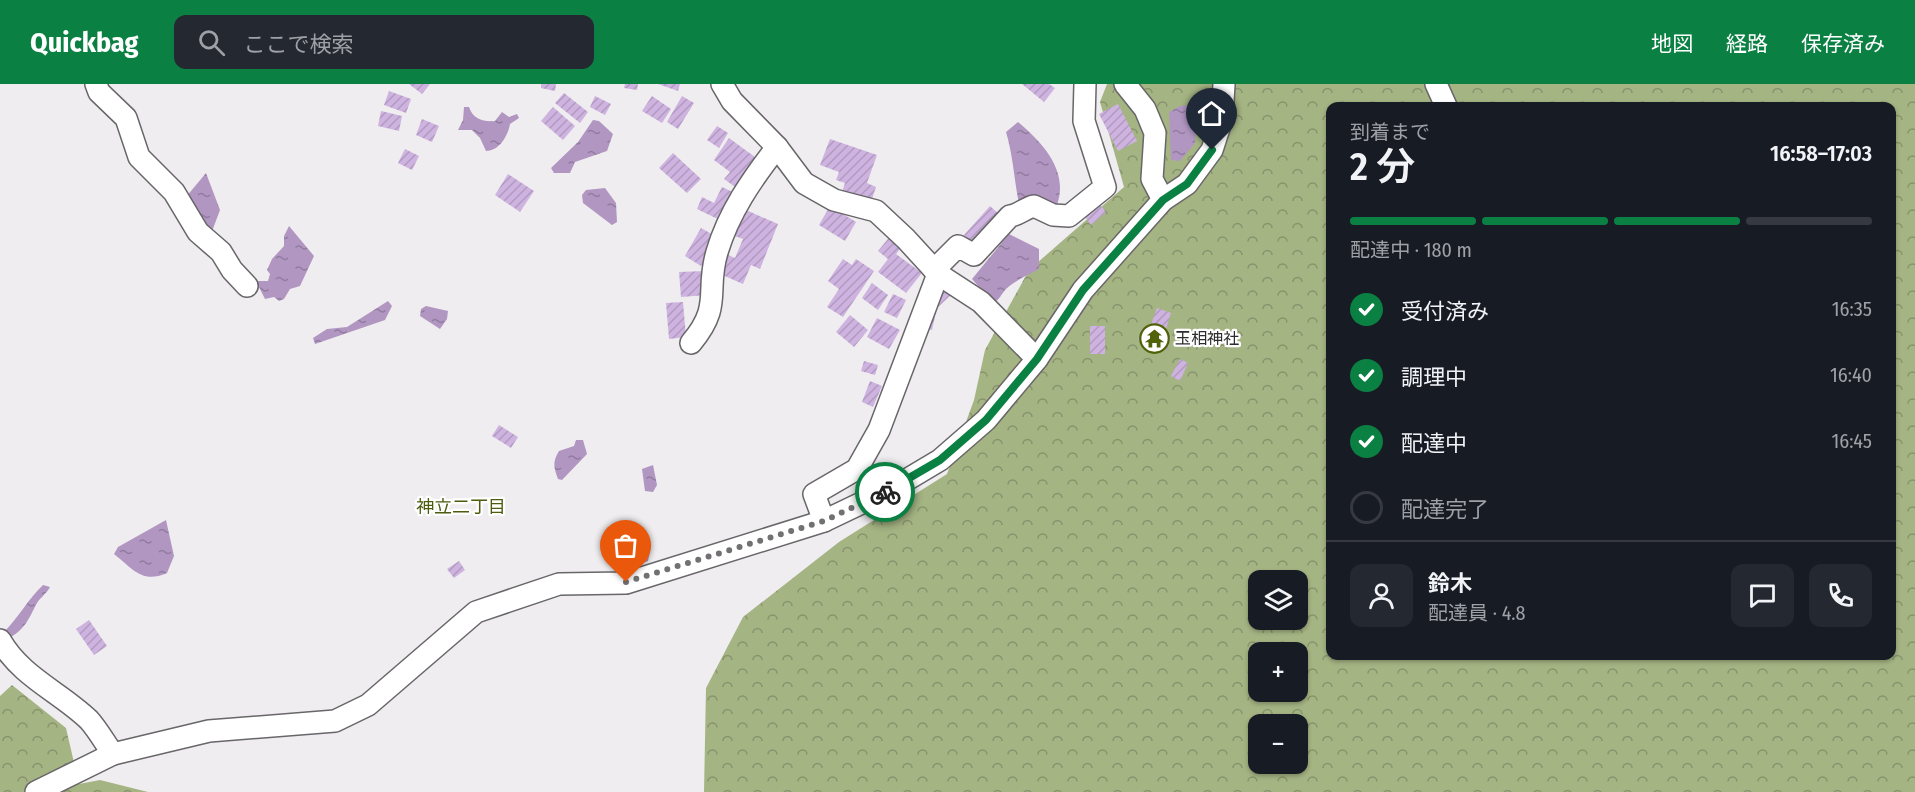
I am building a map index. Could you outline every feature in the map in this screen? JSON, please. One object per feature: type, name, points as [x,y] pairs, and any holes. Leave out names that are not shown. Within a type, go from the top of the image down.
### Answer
[{"type":"street","points":[[96,84],[104,98],[126,118],[139,158],[174,192],[198,232],[221,252],[232,270],[247,286]]},
{"type":"street","points":[[722,84],[753,125],[777,147],[804,183],[834,200],[876,210],[906,238],[936,272],[981,302],[1037,359]]},
{"type":"street","points":[[824,521],[814,494],[857,469],[879,430],[936,272],[958,246],[974,255],[1010,216],[1016,216],[1023,208],[1034,206],[1053,215],[1070,216],[1105,187],[1084,121],[1085,84]]},
{"type":"street","points":[[1125,84],[1145,109],[1155,133],[1152,179],[1163,200]]},
{"type":"street","points":[[36,792],[113,754],[209,731],[335,721],[368,705],[476,612],[560,584],[626,582],[824,521],[893,488],[940,460],[986,420],[1037,359],[1083,290],[1163,200],[1187,184],[1212,150],[1222,119],[1224,84]]},
{"type":"street","points":[[1436,84],[1444,102]]},
{"type":"street","points":[[691,343],[711,314],[713,269],[728,225],[743,191],[777,147]]},
{"type":"street","points":[[0,640],[8,654],[29,674],[89,721],[113,754]]},
{"type":"green space","points":[[1107,84],[1915,84],[1915,792],[704,792],[706,688],[743,617],[839,542],[947,474],[974,400],[985,350],[1029,270],[1124,187],[1100,102]]},
{"type":"green space","points":[[12,685],[66,728],[79,784],[100,780],[148,792],[0,792],[0,696]]},
{"type":"water","points":[[1198,104],[1195,143],[1180,161],[1171,160],[1169,112],[1180,106]]},
{"type":"water","points":[[464,107],[469,107],[476,117],[486,121],[495,121],[502,112],[509,117],[517,114],[519,118],[510,124],[499,146],[486,151],[480,138],[472,130],[458,130],[463,120]]},
{"type":"water","points":[[593,120],[599,121],[613,134],[607,151],[575,162],[570,173],[554,173],[551,168],[578,142]]},
{"type":"water","points":[[1018,122],[1036,139],[1057,169],[1060,193],[1057,205],[1050,209],[1019,204],[1006,132]]},
{"type":"water","points":[[206,173],[220,210],[211,234],[186,197]]},
{"type":"water","points":[[605,188],[616,203],[617,222],[612,225],[583,203],[582,195],[586,190]]},
{"type":"water","points":[[289,226],[314,256],[300,286],[290,289],[284,299],[279,301],[274,297],[265,299],[256,281],[268,281],[270,274],[267,270],[272,259],[284,246],[284,236]]},
{"type":"water","points":[[1009,234],[1039,249],[1039,269],[1010,286],[993,303],[972,279]]},
{"type":"water","points":[[388,301],[392,306],[385,320],[315,344],[313,338],[327,329],[347,327]]},
{"type":"water","points":[[426,306],[448,311],[447,319],[440,329],[420,316],[421,309]]},
{"type":"water","points":[[576,440],[583,440],[587,454],[562,480],[558,479],[554,465],[555,458],[559,451],[574,446]]},
{"type":"water","points":[[653,465],[657,485],[653,492],[645,491],[642,469]]},
{"type":"water","points":[[166,520],[174,556],[167,573],[151,577],[144,576],[114,554],[118,547]]},
{"type":"water","points":[[643,535],[649,536],[651,546],[648,561],[625,569],[614,568],[612,555],[616,548],[626,553],[636,539]]},
{"type":"water","points":[[43,585],[50,587],[37,603],[23,627],[9,638],[4,632]]},
{"type":"building","points":[[409,84],[430,84],[422,94]]},
{"type":"building","points":[[541,84],[556,84],[555,91],[541,88]]},
{"type":"building","points":[[625,84],[638,84],[637,90],[624,88]]},
{"type":"building","points":[[658,84],[680,84],[678,91]]},
{"type":"building","points":[[1022,84],[1049,84],[1055,88],[1044,102]]},
{"type":"building","points":[[389,91],[411,99],[406,113],[384,105]]},
{"type":"building","points":[[564,93],[588,112],[580,123],[555,103]]},
{"type":"building","points":[[595,96],[611,104],[605,115],[590,107]]},
{"type":"building","points":[[652,96],[671,109],[662,123],[642,111]]},
{"type":"building","points":[[682,96],[694,103],[678,129],[667,122]]},
{"type":"building","points":[[1118,104],[1137,141],[1118,151],[1099,114]]},
{"type":"building","points":[[553,107],[575,126],[563,140],[541,121]]},
{"type":"building","points":[[381,111],[402,116],[399,131],[378,126]]},
{"type":"building","points":[[422,119],[439,126],[432,142],[416,135]]},
{"type":"building","points":[[717,126],[728,133],[719,148],[707,140]]},
{"type":"building","points":[[729,138],[759,160],[738,189],[724,179],[730,172],[714,160]]},
{"type":"building","points":[[830,139],[877,155],[867,183],[876,187],[871,202],[842,192],[845,183],[836,180],[839,172],[820,165]]},
{"type":"building","points":[[405,149],[419,156],[412,170],[398,163]]},
{"type":"building","points":[[673,153],[701,179],[687,193],[659,168]]},
{"type":"building","points":[[508,174],[534,191],[520,212],[495,195]]},
{"type":"building","points":[[722,187],[737,194],[724,222],[697,209],[702,197],[714,203]]},
{"type":"building","points":[[1096,200],[1106,212],[1091,225],[1082,213]]},
{"type":"building","points":[[830,206],[856,222],[845,241],[819,225]]},
{"type":"building","points":[[990,206],[1000,215],[974,244],[964,235]]},
{"type":"building","points":[[746,210],[778,224],[760,269],[751,265],[743,284],[718,273],[726,254],[735,258],[743,239],[735,236]]},
{"type":"building","points":[[701,228],[717,237],[701,266],[685,256]]},
{"type":"building","points":[[892,234],[904,244],[896,254],[922,273],[906,293],[878,272],[888,259],[878,251]]},
{"type":"building","points":[[843,259],[852,265],[856,259],[874,271],[843,317],[827,307],[839,289],[828,281]]},
{"type":"building","points":[[705,271],[707,295],[681,297],[679,272]]},
{"type":"building","points":[[872,283],[888,295],[878,310],[862,298]]},
{"type":"building","points":[[939,285],[954,292],[936,309],[929,306]]},
{"type":"building","points":[[893,294],[906,300],[897,318],[884,312]]},
{"type":"building","points":[[683,302],[686,337],[669,339],[666,303]]},
{"type":"building","points":[[1157,308],[1171,313],[1164,335],[1171,337],[1167,350],[1138,340],[1142,328],[1149,330]]},
{"type":"building","points":[[929,311],[936,312],[932,330],[925,328]]},
{"type":"building","points":[[850,315],[868,330],[854,347],[836,332]]},
{"type":"building","points":[[877,318],[900,330],[889,349],[867,337]]},
{"type":"building","points":[[1090,326],[1105,326],[1105,354],[1090,354]]},
{"type":"building","points":[[1180,359],[1188,363],[1180,381],[1171,376]]},
{"type":"building","points":[[864,361],[878,365],[875,375],[861,371]]},
{"type":"building","points":[[870,381],[882,386],[873,407],[862,402]]},
{"type":"building","points":[[499,425],[518,437],[511,448],[492,436]]},
{"type":"building","points":[[459,561],[465,570],[454,578],[447,569]]},
{"type":"building","points":[[89,620],[107,646],[94,655],[76,629]]},
{"type":"way so far","points":[[626,582],[824,521],[885,492]]},
{"type":"place","name":"玉相神社","points":[[1154,338]]},
{"type":"district","name":"神立二丁目","points":[[461,507]]},
{"type":"route","points":[[885,492],[940,460],[986,420],[1037,359],[1083,290],[1163,200],[1187,184],[1212,150]]}]
